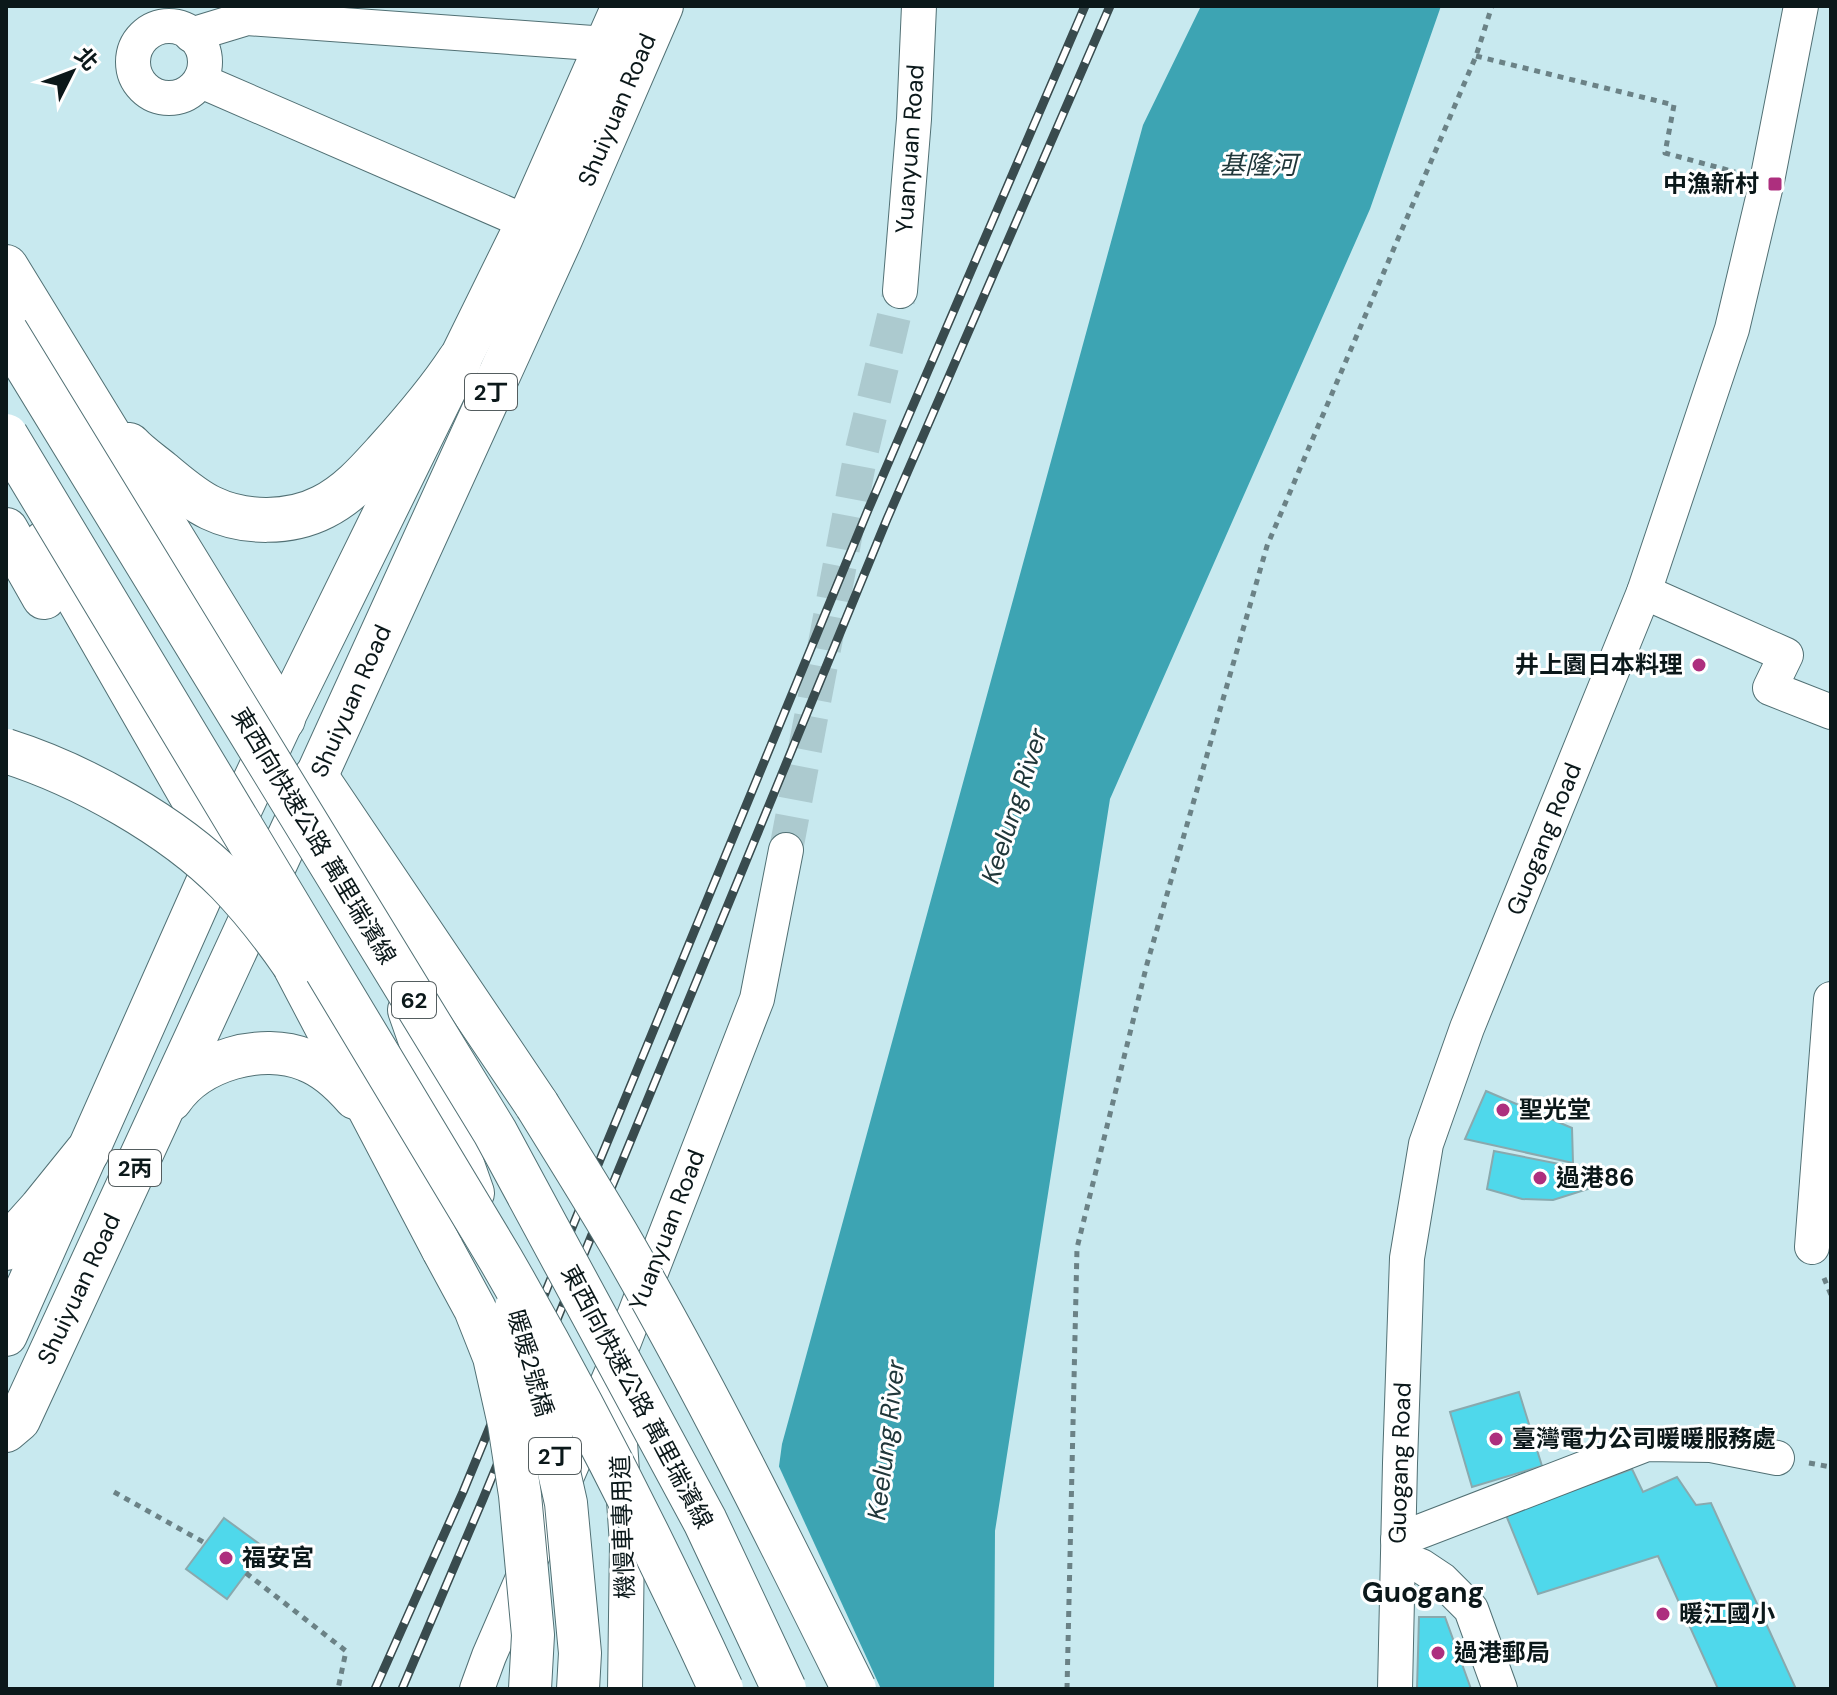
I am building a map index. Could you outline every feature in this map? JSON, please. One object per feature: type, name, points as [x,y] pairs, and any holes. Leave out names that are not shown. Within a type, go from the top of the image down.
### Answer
[{"type":"highway","points":[[6,267],[283,719]]},
{"type":"highway","name":"東西向快速公路 萬里瑞濱線","points":[[6,332],[495,1132],[705,1521],[784,1689]]},
{"type":"highway","points":[[82,392],[135,452],[191,496],[232,515],[276,519],[299,516],[322,508],[362,480],[418,417],[459,361]]},
{"type":"highway","name":"62","points":[[6,436],[494,1245],[602,1443],[721,1689]]},
{"type":"highway","points":[[6,473],[222,849]]},
{"type":"highway","points":[[6,530],[111,711],[160,783],[222,849]]},
{"type":"highway","points":[[6,751],[62,772],[110,797],[154,823],[227,881],[268,926],[494,1245]]},
{"type":"highway","points":[[316,777],[537,1105],[622,1245],[778,1535],[854,1689]]},
{"type":"highway","points":[[6,1248],[87,1152]]},
{"type":"main road","name":"Shuiyuan Road","points":[[623,6],[623,51]]},
{"type":"main road","name":"Shuiyuan Road","points":[[6,1431],[19,1420],[316,777],[544,230],[623,51],[662,6]]},
{"type":"main road","name":"Shuiyuan Road","points":[[6,1335],[283,719],[459,361],[544,230]]},
{"type":"main road","points":[[283,719],[316,777]]},
{"type":"main road","name":"2丁","points":[[316,777],[411,1017],[494,1245]]},
{"type":"main road","name":"2丁","points":[[222,849],[259,900],[384,1138]]},
{"type":"main road","points":[[158,1118],[196,1073],[225,1059],[252,1054],[281,1054],[306,1060],[332,1075],[354,1096],[384,1138]]},
{"type":"main road","name":"暖暖2號橋","points":[[384,1138],[475,1309],[494,1357],[520,1495],[533,1635],[530,1689]]},
{"type":"main road","name":"暖暖2號橋","points":[[494,1245],[536,1370],[566,1503],[580,1653],[578,1689]]},
{"type":"street","name":"Yuanyuan Road","points":[[900,291],[914,119],[919,6]]},
{"type":"street","name":"Guogang Road","points":[[1395,1689],[1407,1258],[1426,1144],[1467,1028],[1644,592],[1732,329],[1767,181],[1801,6]]},
{"type":"street","points":[[191,35],[247,18],[623,51]]},
{"type":"street","points":[[157,28],[181,28],[191,35],[204,49],[206,59],[201,81],[193,90],[170,99],[157,97],[146,90],[138,81],[134,69],[133,56],[138,44],[157,28]]},
{"type":"street","points":[[201,81],[544,230]]},
{"type":"street","points":[[1644,592],[1786,655],[1770,688],[1831,712]]},
{"type":"street","name":"Yuanyuan Road","points":[[477,1689],[615,1365],[757,999],[786,850]]},
{"type":"street","points":[[1812,1247],[1831,999]]},
{"type":"street","name":"機慢車專用道","points":[[615,1365],[627,1544],[625,1689]]},
{"type":"street","points":[[1500,1689],[1471,1609],[1442,1580],[1398,1548],[1647,1444],[1711,1445],[1777,1458]]},
{"type":"path","points":[[1067,1689],[1077,1248],[1143,979],[1267,546],[1476,56],[1492,6]]},
{"type":"path","points":[[1476,56],[1674,105],[1665,153],[1767,181]]},
{"type":"path","points":[[114,1492],[205,1543]]},
{"type":"path","points":[[246,1573],[346,1651],[338,1689]]},
{"type":"water","name":"基隆河","points":[[1201,6],[1441,6],[1370,209],[1110,799],[995,1531],[994,1689],[749,1689],[782,1444],[1143,125]]},
{"type":"pier","points":[[776,1460],[881,1689],[745,1689]]},
{"type":"building","name":"聖光堂","points":[[1486,1091],[1572,1128],[1573,1163],[1465,1139]]},
{"type":"building","name":"過港86","points":[[1494,1151],[1590,1170],[1594,1187],[1553,1200],[1522,1199],[1487,1189]]},
{"type":"building","name":"臺灣電力公司暖暖服務處","points":[[1519,1392],[1542,1466],[1472,1487],[1450,1412]]},
{"type":"building","points":[[1632,1469],[1643,1492],[1677,1477],[1696,1505],[1711,1503],[1796,1689],[1718,1689],[1658,1556],[1538,1594],[1506,1515]]},
{"type":"building","name":"福安宮","points":[[224,1518],[265,1548],[227,1599],[186,1569]]},
{"type":"building","name":"過港郵局","points":[[1419,1617],[1445,1617],[1471,1689],[1417,1689]]},
{"type":"tunnel","points":[[786,850],[860,458],[900,291]]},
{"type":"railway","points":[[375,1689],[463,1492],[868,510],[1085,6]]},
{"type":"railway","points":[[402,1689],[887,519],[1110,6]]},
{"type":"place","name":"中漁新村","points":[[1775,184]]},
{"type":"place","name":"井上園日本料理","points":[[1699,665]]},
{"type":"place","name":"聖光堂","points":[[1503,1110]]},
{"type":"place","name":"過港86","points":[[1540,1178]]},
{"type":"place","name":"臺灣電力公司暖暖服務處","points":[[1496,1439]]},
{"type":"place","name":"福安宮","points":[[226,1558]]},
{"type":"place","name":"暖江國小","points":[[1663,1614]]},
{"type":"place","name":"過港郵局","points":[[1438,1653]]},
{"type":"district","name":"Guogang","points":[[1423,1592]]},
{"type":"water label","name":"Keelung River","points":[[1014,806]]},
{"type":"water label","name":"Keelung River","points":[[886,1440]]}]
